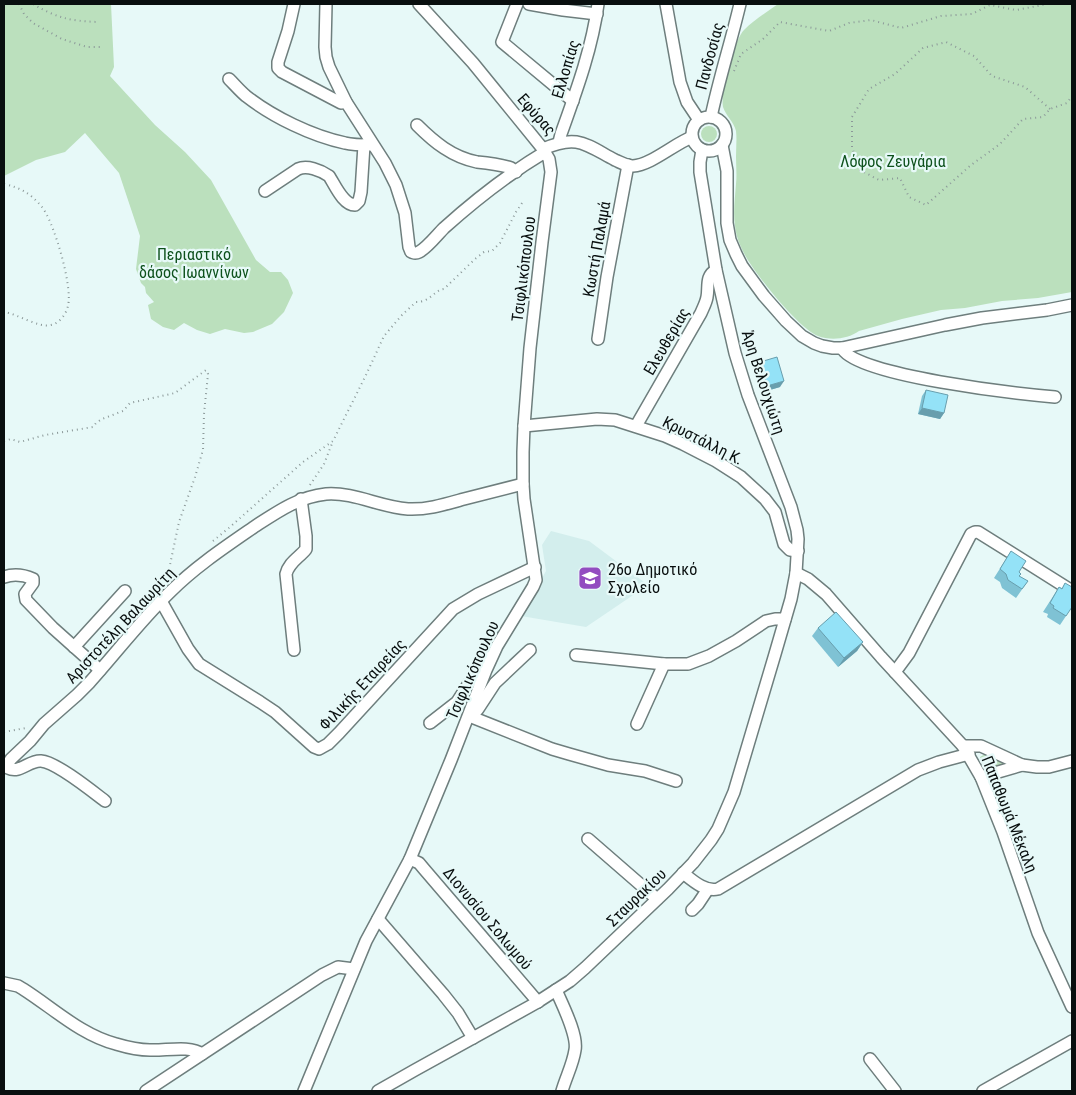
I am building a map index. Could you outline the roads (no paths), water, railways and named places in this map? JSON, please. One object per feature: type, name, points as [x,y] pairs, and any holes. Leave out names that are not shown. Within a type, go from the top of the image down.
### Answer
[{"type":"street","points":[[294,4],[292,19],[278,62],[278,68],[282,72],[341,103],[346,102]]},
{"type":"street","points":[[326,4],[326,57],[329,67],[369,145],[393,178],[398,189],[405,213],[408,247],[413,253],[421,250],[457,217],[544,151]]},
{"type":"street","name":"Εφύρας","points":[[419,4],[473,62],[544,151],[560,142],[571,141],[585,144],[628,165]]},
{"type":"street","points":[[517,4],[502,42],[573,101]]},
{"type":"street","points":[[529,4],[563,10],[598,9]]},
{"type":"street","points":[[666,4],[680,82],[687,102],[699,120]]},
{"type":"street","name":"Πανδοσίας","points":[[711,117],[740,4]]},
{"type":"street","name":"Ελλοπίας","points":[[560,142],[560,134],[588,54],[598,9]]},
{"type":"street","points":[[230,79],[246,96],[301,128],[346,143],[369,145]]},
{"type":"street","points":[[704,117],[711,117],[719,120],[725,128],[726,137],[722,145],[715,150],[706,152],[695,145],[692,137],[694,126],[699,120],[704,117]]},
{"type":"street","points":[[417,126],[446,150],[476,161],[508,167],[516,172]]},
{"type":"street","points":[[628,165],[633,166],[644,163],[692,137]]},
{"type":"street","points":[[266,190],[298,169],[307,167],[325,173],[345,201],[350,205],[355,205],[359,202],[369,145]]},
{"type":"street","points":[[722,145],[727,170],[726,214],[733,248],[742,266],[764,296],[792,327],[814,343],[832,348],[842,348],[973,320],[1072,305]]},
{"type":"street","name":"Άρη Βελουχιώτη","points":[[702,150],[700,172],[716,270],[735,353],[794,516],[797,530],[796,573],[785,620]]},
{"type":"street","name":"Τσιφλικόπουλου","points":[[304,1091],[354,969],[410,859],[486,670],[500,640],[533,588],[536,580],[523,484],[524,426],[530,348],[551,172],[551,165],[544,151]]},
{"type":"street","name":"Κωστή Παλαμά","points":[[598,339],[607,277],[628,165]]},
{"type":"street","name":"Ελευθερίας","points":[[636,426],[701,314],[707,298],[709,276],[716,270]]},
{"type":"street","points":[[842,348],[847,354],[861,361],[904,374],[988,390],[1055,397]]},
{"type":"street","name":"Κρυστάλλη Κ.","points":[[524,426],[605,419],[615,420],[683,444],[716,461],[741,477],[772,507],[786,546],[790,550],[798,550]]},
{"type":"street","name":"Αριστοτέλη Βαλαωρίτη","points":[[105,801],[47,762],[36,761],[16,770],[11,770],[6,765],[40,728],[84,689],[161,600],[224,547],[286,506],[301,499],[325,494],[340,495],[400,508],[417,509],[443,505],[523,484]]},
{"type":"street","points":[[294,650],[286,574],[291,563],[306,549],[307,540],[301,499]]},
{"type":"street","points":[[895,672],[908,653],[971,534],[975,532],[978,532],[1072,591]]},
{"type":"street","name":"Φιλικής Εταιρείας","points":[[161,600],[188,649],[199,664],[260,702],[314,747],[319,749],[328,744],[339,733],[453,609],[478,594],[535,567]]},
{"type":"street","name":"Παπαθωμά Μέκαλη","points":[[796,573],[808,579],[826,594],[966,750],[981,777],[1003,832],[1038,933],[1072,1007]]},
{"type":"street","points":[[4,577],[19,576],[28,577],[33,580],[24,594],[25,598],[54,628],[100,670]]},
{"type":"street","points":[[74,647],[125,591]]},
{"type":"street","points":[[576,655],[664,664],[696,662],[736,641],[766,621],[775,619],[785,620]]},
{"type":"street","name":"Σταυρακίου","points":[[378,1091],[538,1002],[556,990],[585,968],[693,863],[718,829],[728,805],[785,620]]},
{"type":"street","points":[[430,723],[457,702],[496,642],[500,640]]},
{"type":"street","points":[[468,716],[474,715],[495,683],[530,650]]},
{"type":"street","points":[[637,724],[664,664]]},
{"type":"street","points":[[468,716],[552,749],[595,762],[645,771],[676,781]]},
{"type":"street","points":[[683,873],[696,884],[712,890],[718,889],[918,770],[966,750],[981,746],[1022,765],[1037,767],[1049,767],[1072,761]]},
{"type":"street","points":[[981,777],[1022,765]]},
{"type":"street","points":[[588,839],[657,899]]},
{"type":"street","name":"Διονυσίου Σολωμού","points":[[410,859],[424,869],[538,1002]]},
{"type":"street","points":[[692,910],[708,889]]},
{"type":"street","points":[[378,919],[443,994],[474,1038]]},
{"type":"street","points":[[146,1091],[329,971],[342,967],[354,969]]},
{"type":"street","points":[[4,983],[23,989],[90,1034],[103,1040],[148,1050],[193,1050],[202,1054]]},
{"type":"street","points":[[556,990],[576,1044],[571,1067],[562,1091]]},
{"type":"street","points":[[983,1091],[1072,1040]]},
{"type":"street","points":[[870,1058],[895,1091]]},
{"type":"place","name":"26ο Δημοτικό Σχολείο","points":[[590,578]]},
{"type":"park label","name":"Λόφος Ζευγάρια","points":[[893,161]]},
{"type":"park label","name":"Περιαστικό δάσος Ιωαννίνων","points":[[194,263]]}]
